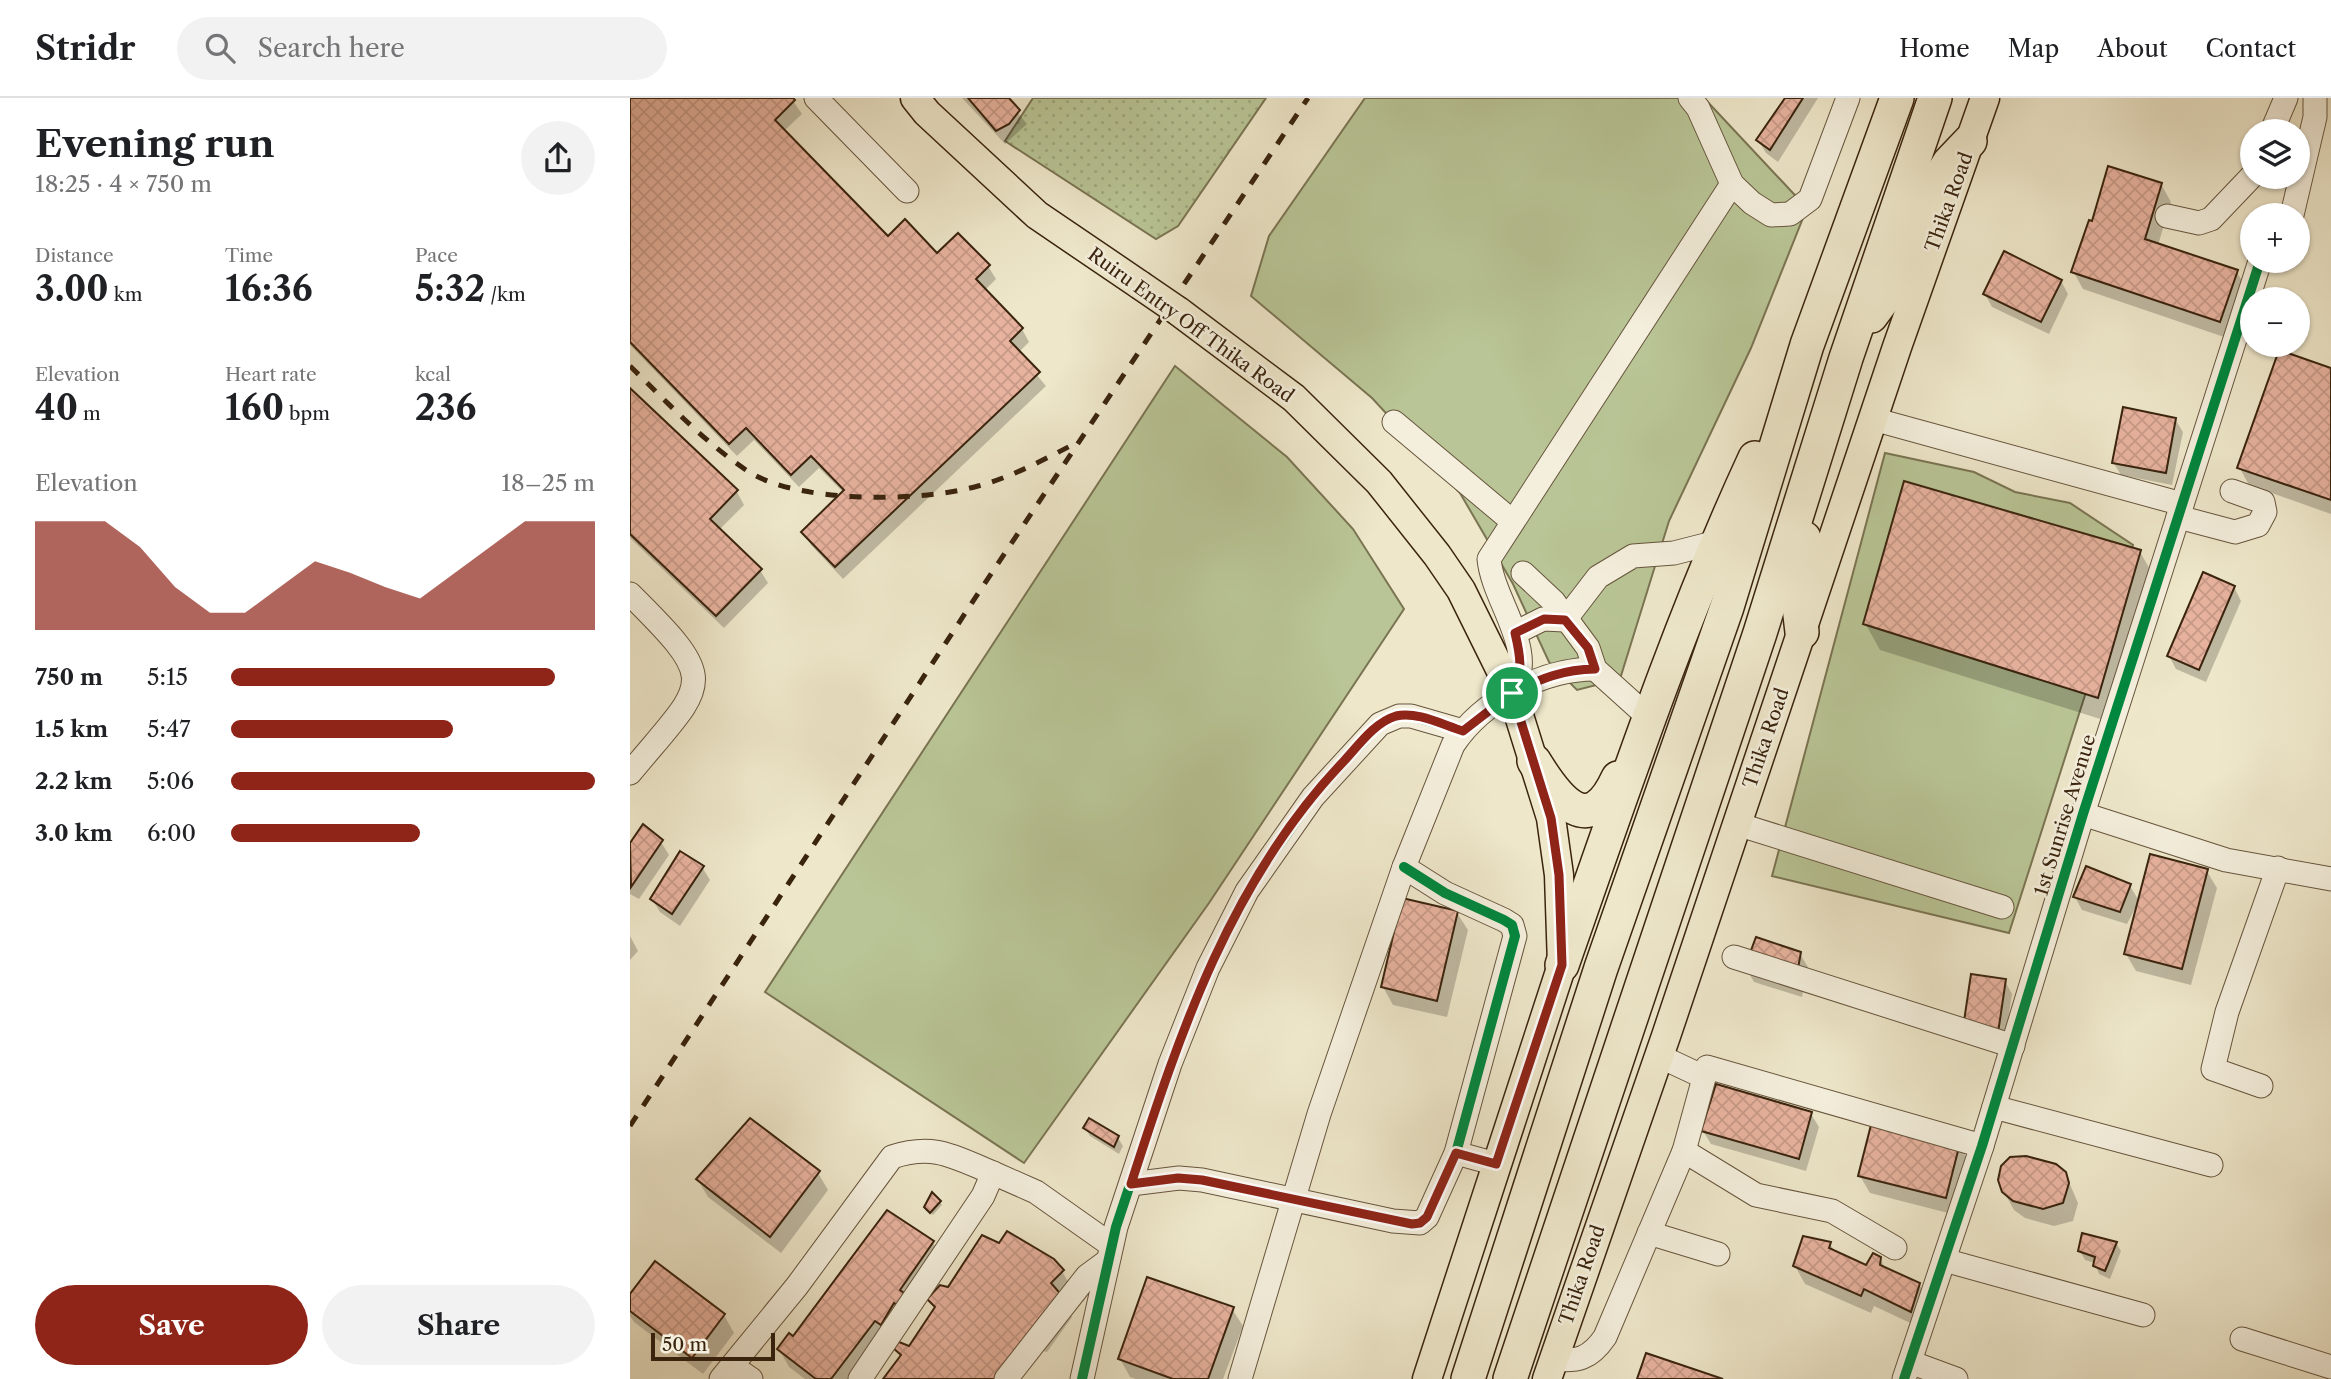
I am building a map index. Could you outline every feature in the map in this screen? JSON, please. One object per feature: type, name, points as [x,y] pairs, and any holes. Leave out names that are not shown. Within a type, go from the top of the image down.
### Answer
[{"type":"highway","points":[[1468,1379],[1601,968],[1727,607],[1807,345],[1897,98]]},
{"type":"highway","name":"Thika Road","points":[[1510,1379],[1756,646],[1852,342],[1936,98]]},
{"type":"highway","points":[[1852,342],[1899,278],[1933,189],[1949,163],[1970,141]]},
{"type":"highway","points":[[1534,761],[1553,792],[1573,807],[1590,810],[1600,806],[1608,798],[1666,669],[1717,542],[1807,345]]},
{"type":"highway","points":[[1801,501],[1804,546],[1798,598],[1802,632]]},
{"type":"highway","points":[[1562,965],[1666,669]]},
{"type":"main road","name":"Ruiru Entry Off Thika Road","points":[[915,98],[927,113],[1037,215],[1178,311],[1294,398],[1404,511],[1461,590],[1512,693],[1551,818],[1559,875],[1562,965]]},
{"type":"main road","name":"Thika Road","points":[[1550,1369],[1985,98]]},
{"type":"main road","points":[[1427,1379],[1562,965]]},
{"type":"street","points":[[816,98],[907,191]]},
{"type":"street","points":[[1690,98],[1698,108],[1732,184],[1752,203],[1771,215],[1790,214],[1810,199],[1848,98]]},
{"type":"street","points":[[2277,119],[2286,98]]},
{"type":"street","points":[[2295,203],[2315,117],[2315,98]]},
{"type":"street","points":[[1512,693],[1519,682],[1520,666],[1515,633],[1490,573],[1489,559],[1732,184]]},
{"type":"street","points":[[2167,216],[2199,223],[2211,219],[2240,189]]},
{"type":"street","name":"1st Sunrise Avenue","points":[[1907,1371],[1982,1146],[2083,814],[2256,273]]},
{"type":"street","points":[[1874,419],[2180,510],[2235,532],[2258,526],[2265,512],[2263,502],[2232,491]]},
{"type":"street","points":[[1394,422],[1512,521]]},
{"type":"street","points":[[1565,620],[1598,577],[1633,555],[1674,552],[1717,542]]},
{"type":"street","points":[[1523,573],[1554,602],[1588,648],[1595,669],[1646,715]]},
{"type":"street","points":[[630,594],[672,636],[690,659],[695,673],[695,687],[688,703],[630,773]]},
{"type":"street","points":[[1515,633],[1544,619],[1565,620]]},
{"type":"street","points":[[1240,1379],[1292,1201],[1404,867],[1453,745],[1463,731],[1512,693],[1544,677],[1575,669],[1595,669]]},
{"type":"street","points":[[1082,1379],[1109,1253],[1170,1064],[1208,968],[1247,891],[1313,797],[1366,737],[1390,719],[1411,716],[1463,731]]},
{"type":"street","points":[[2083,814],[2226,860],[2331,878]]},
{"type":"street","points":[[1737,824],[2002,907]]},
{"type":"street","points":[[1131,1184],[1178,1178],[1202,1180],[1393,1221],[1420,1223],[1435,1203],[1456,1153],[1515,936],[1512,925],[1504,920],[1445,893],[1404,867]]},
{"type":"street","points":[[2261,1086],[2213,1069],[2227,1012],[2278,868]]},
{"type":"street","points":[[1734,957],[2013,1046]]},
{"type":"street","points":[[1659,1056],[1704,1077]]},
{"type":"street","points":[[1550,1369],[1575,1362],[1597,1349],[1605,1338],[1684,1151],[1707,1067],[1982,1146]]},
{"type":"street","points":[[1994,1107],[2211,1165]]},
{"type":"street","points":[[751,1379],[726,1373],[797,1286],[892,1157],[915,1150],[931,1150],[993,1173],[1035,1192],[1109,1253]]},
{"type":"street","points":[[1684,1151],[1756,1195],[1832,1211],[1895,1248]]},
{"type":"street","points":[[1456,1153],[1496,1164]]},
{"type":"street","points":[[860,1379],[983,1196],[993,1173]]},
{"type":"street","points":[[1648,1233],[1718,1254]]},
{"type":"street","points":[[1006,1379],[1087,1276],[1109,1253]]},
{"type":"street","points":[[1944,1260],[2143,1315]]},
{"type":"street","points":[[1063,1307],[1098,1314]]},
{"type":"street","points":[[2242,1339],[2331,1367]]},
{"type":"street","points":[[1907,1371],[1956,1379]]},
{"type":"green space","points":[[1033,98],[1266,98],[1178,226],[1156,239],[1005,141]]},
{"type":"green space","points":[[1365,98],[1704,98],[1807,208],[1751,348],[1669,521],[1620,679],[1577,690],[1549,662],[1513,584],[1460,493],[1372,398],[1251,296],[1269,236]]},
{"type":"green space","points":[[1175,366],[1287,457],[1353,529],[1404,609],[1209,903],[1024,1163],[765,992]]},
{"type":"green space","points":[[1885,453],[1974,472],[2015,492],[2070,503],[2133,545],[2009,933],[1772,876]]},
{"type":"building","points":[[630,98],[793,98],[795,100],[775,120],[888,236],[905,219],[937,253],[958,233],[990,265],[976,279],[1023,328],[1010,341],[1040,372],[835,567],[801,532],[844,490],[811,456],[791,475],[746,428],[729,444],[630,342]]},
{"type":"building","points":[[968,98],[1009,98],[1020,110],[1009,124],[996,131]]},
{"type":"building","points":[[1785,98],[1803,98],[1770,150],[1756,140]]},
{"type":"building","points":[[2108,166],[2162,183],[2145,239],[2238,270],[2220,322],[2071,272],[2089,220],[2092,221]]},
{"type":"building","points":[[2004,251],[2062,280],[2041,322],[1983,294]]},
{"type":"building","points":[[2277,357],[2299,357],[2331,368],[2331,500],[2237,468]]},
{"type":"building","points":[[630,388],[738,490],[710,519],[762,569],[716,616],[630,534]]},
{"type":"building","points":[[2123,407],[2176,418],[2166,473],[2112,463]]},
{"type":"building","points":[[1904,481],[2141,550],[2098,698],[1863,624]]},
{"type":"building","points":[[2203,572],[2235,586],[2199,670],[2167,656]]},
{"type":"building","points":[[643,824],[663,840],[631,887],[630,843]]},
{"type":"building","points":[[680,851],[704,866],[672,914],[650,899]]},
{"type":"building","points":[[2150,854],[2208,869],[2182,969],[2124,954]]},
{"type":"building","points":[[2086,866],[2131,884],[2120,912],[2073,897]]},
{"type":"building","points":[[1402,898],[1458,911],[1437,1001],[1381,987]]},
{"type":"building","points":[[1756,937],[1801,952],[1795,985],[1744,969]]},
{"type":"building","points":[[1971,974],[2006,979],[1998,1033],[1963,1028]]},
{"type":"building","points":[[1716,1084],[1812,1112],[1799,1159],[1701,1131]]},
{"type":"building","points":[[750,1118],[820,1171],[770,1237],[696,1179]]},
{"type":"building","points":[[1089,1118],[1119,1136],[1114,1147],[1083,1128]]},
{"type":"building","points":[[1872,1121],[1960,1143],[1946,1198],[1858,1176]]},
{"type":"building","points":[[2026,1156],[2056,1164],[2066,1172],[2069,1183],[2063,1203],[2043,1209],[2013,1201],[2002,1192],[1998,1180],[2001,1166],[2010,1157]]},
{"type":"building","points":[[932,1192],[941,1201],[930,1213],[924,1207]]},
{"type":"building","points":[[887,1210],[934,1241],[900,1290],[908,1296],[901,1308],[894,1303],[881,1325],[875,1321],[831,1379],[816,1379],[777,1349],[789,1333],[793,1336]]},
{"type":"building","points":[[1007,1231],[1054,1259],[1064,1270],[1051,1283],[1064,1298],[1029,1333],[994,1379],[883,1379],[901,1355],[893,1348],[899,1342],[909,1346],[935,1307],[927,1299],[940,1285],[948,1287],[982,1235],[999,1243]]},
{"type":"building","points":[[2082,1233],[2117,1242],[2105,1271],[2093,1266],[2095,1257],[2078,1251]]},
{"type":"building","points":[[1803,1236],[1831,1242],[1829,1248],[1866,1265],[1873,1253],[1881,1257],[1880,1265],[1920,1283],[1911,1312],[1864,1289],[1861,1296],[1793,1266]]},
{"type":"building","points":[[655,1261],[725,1314],[692,1358],[630,1311],[630,1294]]},
{"type":"building","points":[[1147,1277],[1234,1307],[1208,1379],[1173,1379],[1118,1359]]},
{"type":"building","points":[[1646,1353],[1723,1379],[1637,1379]]},
{"type":"railway","points":[[630,1126],[981,589],[1308,98]]},
{"type":"railway","points":[[630,366],[687,422],[733,461],[771,482],[799,490],[862,497],[925,495],[954,491],[1003,478],[1076,443]]},
{"type":"cycle path","points":[[1904,1379],[1982,1146],[2083,814],[2256,273]]},
{"type":"cycle path","points":[[1082,1379],[1116,1227],[1170,1064],[1208,968],[1247,891],[1313,797],[1380,724],[1399,716],[1411,716],[1463,731]]},
{"type":"cycle path","points":[[1131,1184],[1179,1178],[1202,1180],[1393,1221],[1420,1223],[1427,1217],[1456,1153],[1515,936],[1512,925],[1504,920],[1445,893],[1404,867]]},
{"type":"route","points":[[1512,693],[1463,731],[1411,716],[1399,716],[1380,724],[1313,797],[1247,891],[1208,968],[1170,1064],[1131,1184],[1178,1178],[1202,1180],[1412,1224],[1420,1223],[1427,1217],[1456,1153],[1496,1164],[1562,965],[1559,875],[1551,818],[1512,693],[1519,682],[1520,666],[1515,633],[1544,619],[1565,620],[1588,648],[1595,669],[1575,669],[1544,677],[1512,693]]}]
